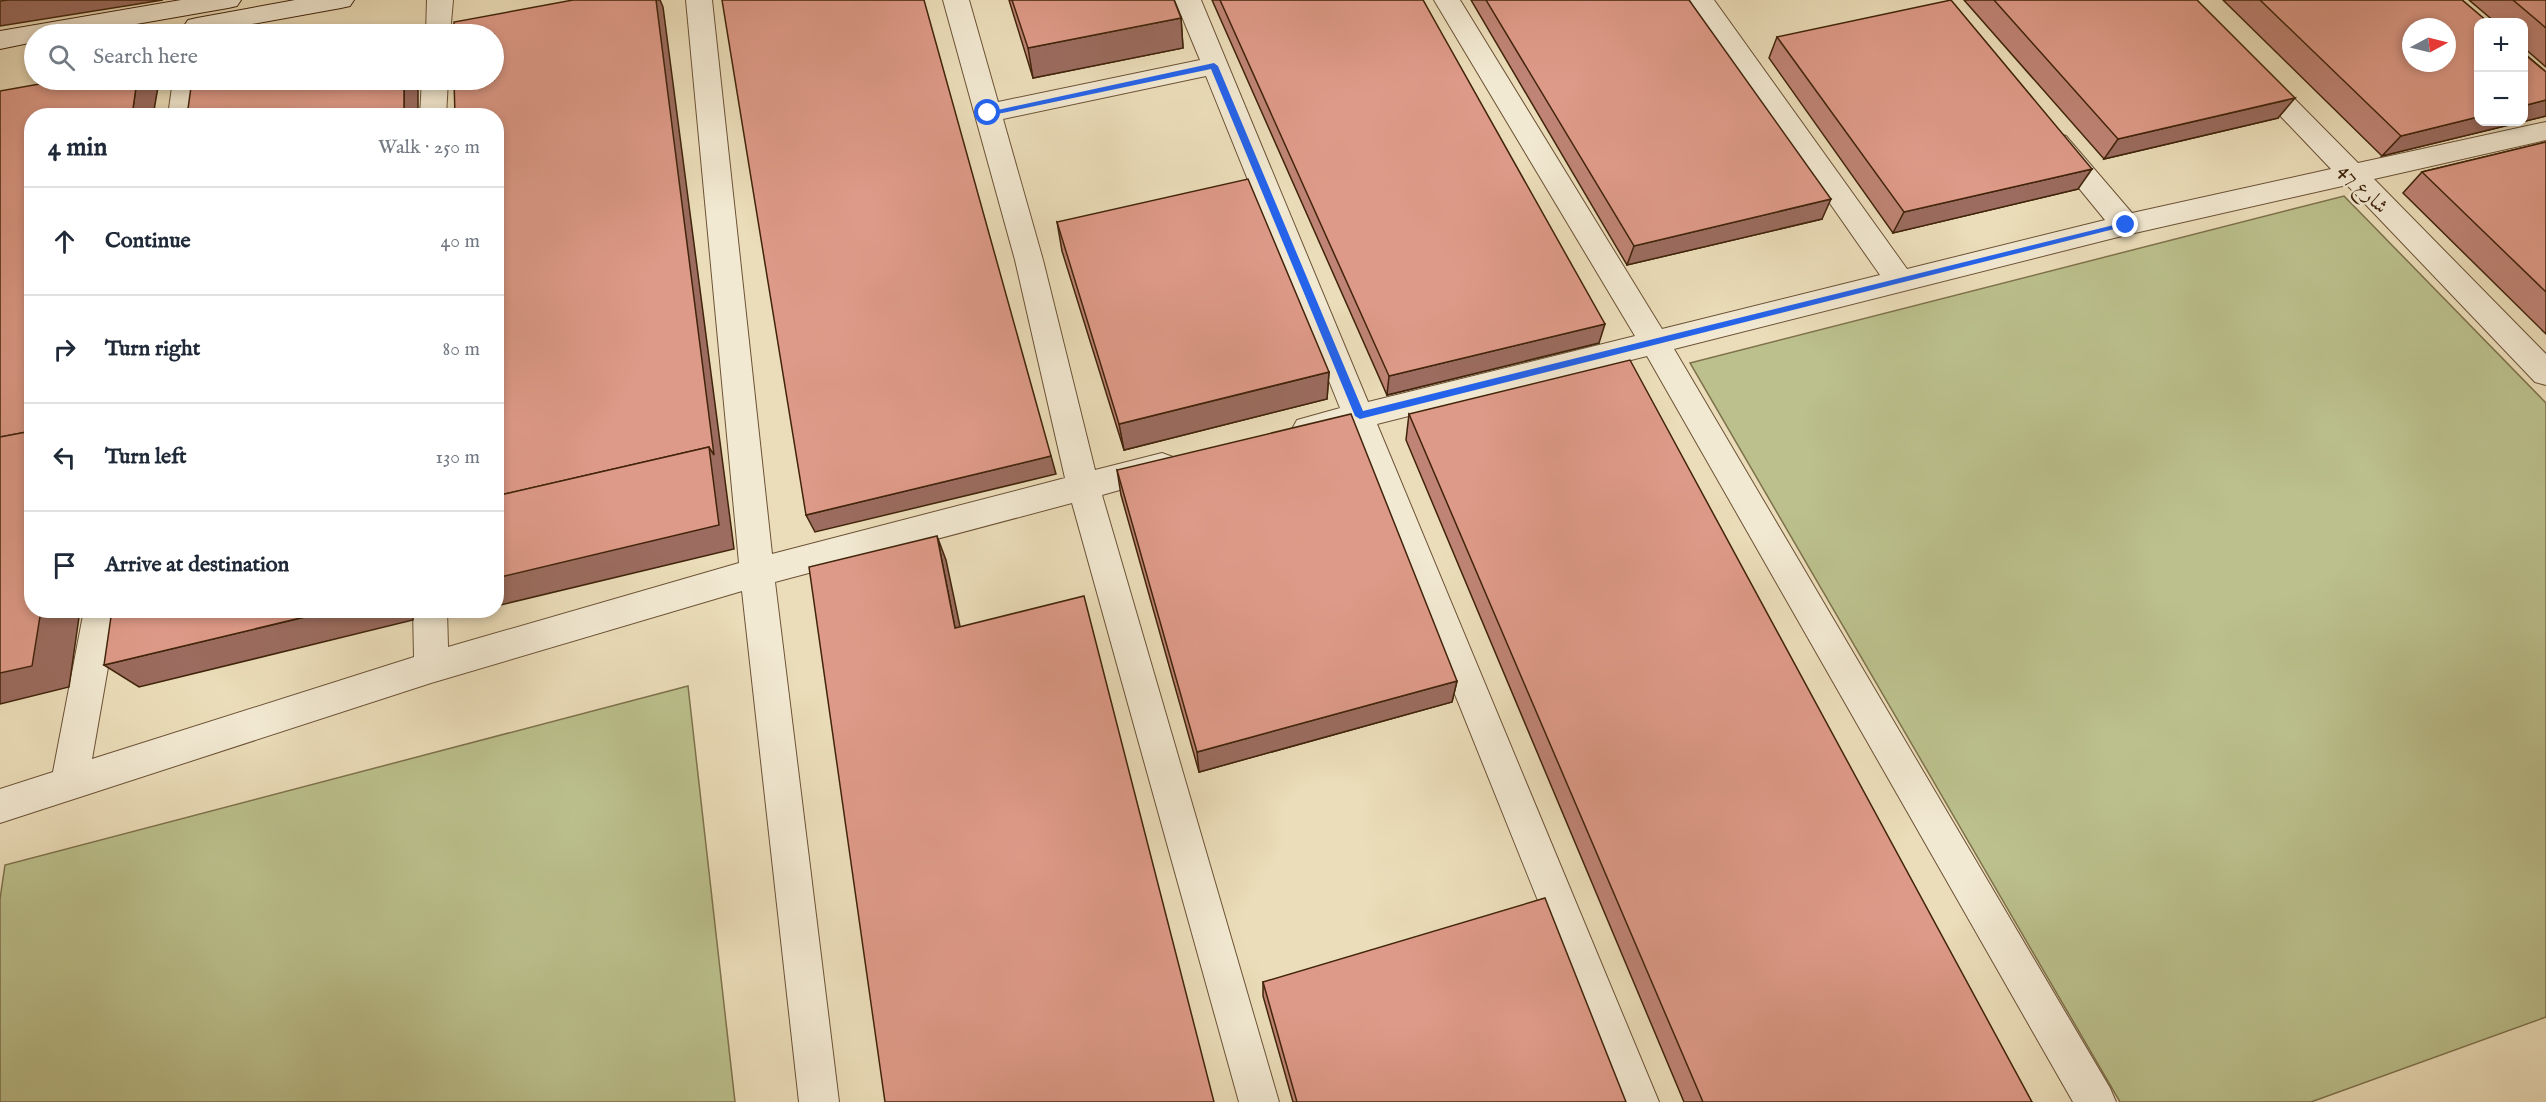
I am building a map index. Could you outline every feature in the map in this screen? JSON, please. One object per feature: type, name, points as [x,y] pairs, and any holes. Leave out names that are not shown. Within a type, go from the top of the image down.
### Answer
[{"type":"street","points":[[176,24],[228,0]]},
{"type":"street","points":[[135,24],[341,0]]},
{"type":"street","points":[[439,24],[440,0]]},
{"type":"street","points":[[699,0],[758,572],[819,1102]]},
{"type":"street","points":[[956,0],[1029,260],[1083,486],[1259,1102]]},
{"type":"street","points":[[1188,0],[1639,1102]]},
{"type":"street","points":[[1447,0],[1654,344],[2096,1102]]},
{"type":"street","points":[[1701,0],[1899,280]]},
{"type":"street","points":[[0,40],[24,37]]},
{"type":"street","points":[[0,62],[24,58]]},
{"type":"street","name":"شارع 47","points":[[2240,59],[2546,373]]},
{"type":"street","points":[[988,113],[1214,66]]},
{"type":"street","points":[[182,108],[185,90]]},
{"type":"street","points":[[433,108],[434,90]]},
{"type":"street","points":[[2042,126],[2126,225]]},
{"type":"street","points":[[1279,436],[2126,225],[2546,131]]},
{"type":"street","points":[[0,806],[431,667],[758,572],[1187,460]]},
{"type":"street","points":[[69,784],[100,618]]},
{"type":"street","points":[[430,618],[431,667]]},
{"type":"green space","points":[[2344,196],[2546,403],[2546,1017],[2311,1102],[2120,1102],[1690,363]]},
{"type":"green space","points":[[688,686],[735,1102],[0,1102],[0,899],[5,865]]},
{"type":"building","points":[[573,0],[656,0],[714,455],[709,447],[504,494],[504,108],[455,108],[454,90],[504,90],[504,24],[454,24],[454,22]]},
{"type":"building","points":[[722,0],[924,0],[1051,456],[806,515]]},
{"type":"building","points":[[1012,0],[1174,0],[1181,18],[1028,48]]},
{"type":"building","points":[[1220,0],[1423,0],[1605,324],[1389,376]]},
{"type":"building","points":[[1486,0],[1689,0],[1831,199],[1634,246]]},
{"type":"building","points":[[1951,0],[2092,169],[1904,212],[1777,37]]},
{"type":"building","points":[[1994,0],[2197,0],[2295,98],[2118,139]]},
{"type":"building","points":[[2260,0],[2462,0],[2483,18],[2474,18],[2474,118],[2401,136]]},
{"type":"building","points":[[2513,0],[2546,0],[2546,28]]},
{"type":"building","points":[[2528,57],[2546,72],[2546,100],[2528,105]]},
{"type":"building","points":[[24,87],[24,90],[136,90],[133,108],[24,108],[24,432],[0,437],[0,91]]},
{"type":"building","points":[[191,90],[404,90],[404,108],[188,108]]},
{"type":"building","points":[[2546,142],[2546,292],[2422,172]]},
{"type":"building","points":[[1248,179],[1329,372],[1119,424],[1057,222]]},
{"type":"building","points":[[1630,360],[2032,1102],[1703,1102],[1409,414]]},
{"type":"building","points":[[1351,414],[1457,681],[1197,752],[1117,470]]},
{"type":"building","points":[[24,432],[24,618],[40,618],[32,666],[0,673],[0,437]]},
{"type":"building","points":[[709,447],[719,525],[504,576],[504,494]]},
{"type":"building","points":[[937,536],[955,628],[1084,596],[1214,1102],[885,1102],[809,567]]},
{"type":"building","points":[[111,618],[301,618],[104,665]]},
{"type":"building","points":[[1545,898],[1626,1102],[1297,1102],[1263,982]]},
{"type":"route","points":[[988,113],[1214,66],[1360,416],[2126,225]]}]
